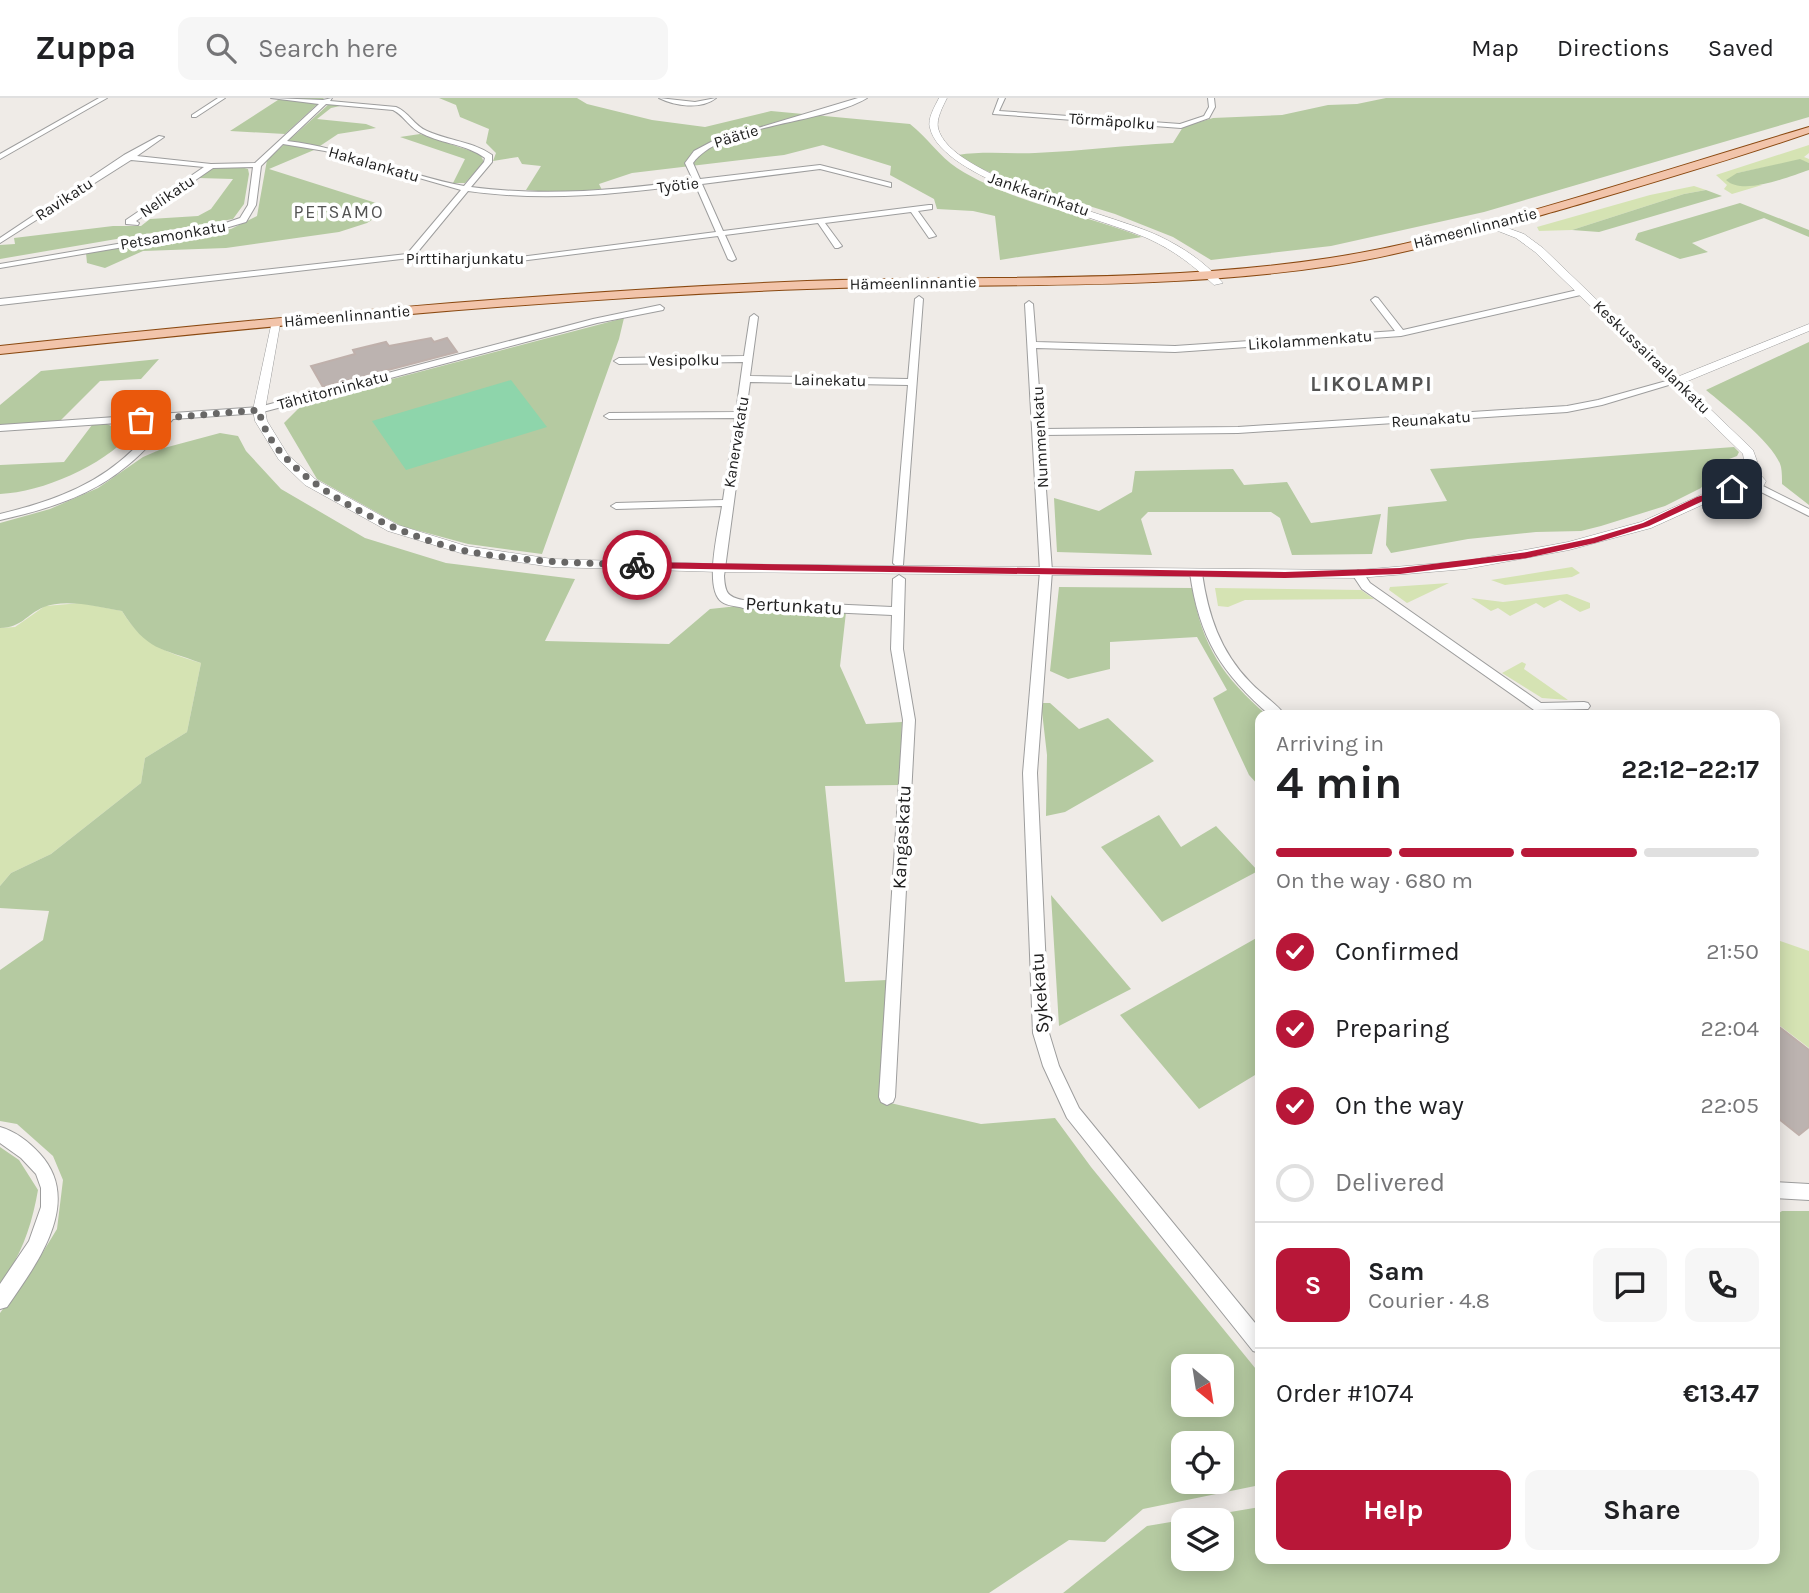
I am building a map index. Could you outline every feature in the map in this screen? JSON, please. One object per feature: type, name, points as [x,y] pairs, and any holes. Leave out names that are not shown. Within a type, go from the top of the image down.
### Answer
[{"type":"main road","name":"Hämeenlinnantie","points":[[1499,229],[1809,130]]},
{"type":"main road","name":"Hämeenlinnantie","points":[[0,350],[733,288],[1198,280],[1323,272],[1403,257],[1809,140]]},
{"type":"main road","name":"Hämeenlinnantie","points":[[0,360],[276,326]]},
{"type":"street","points":[[0,157],[104,98]]},
{"type":"street","points":[[194,116],[222,98]]},
{"type":"street","points":[[274,98],[327,100],[394,108],[407,114],[420,130],[489,157],[488,162],[411,256]]},
{"type":"street","points":[[662,98],[696,104],[706,103],[713,98]]},
{"type":"street","name":"Päätie","points":[[732,258],[689,160],[705,146],[736,134],[844,107],[863,98]]},
{"type":"street","name":"Jankkarinkatu","points":[[942,98],[934,129],[946,148],[968,168],[1005,185],[1161,239],[1215,279]]},
{"type":"street","name":"Törmäpolku","points":[[1002,98],[995,113],[1181,126],[1207,117],[1211,112],[1211,98]]},
{"type":"street","points":[[127,158],[211,166],[257,166],[327,100]]},
{"type":"street","name":"Ravikatu","points":[[1,241],[160,137]]},
{"type":"street","name":"Hakalankatu","points":[[282,142],[332,151],[465,188]]},
{"type":"street","name":"Nelikatu","points":[[135,223],[129,222],[211,166]]},
{"type":"street","name":"Petsamonkatu","points":[[0,266],[230,226],[243,220],[252,205],[257,166]]},
{"type":"street","name":"Työtie","points":[[465,188],[573,196],[820,167],[888,185]]},
{"type":"street","name":"Pirttiharjunkatu","points":[[0,302],[411,256],[520,259],[929,207]]},
{"type":"street","points":[[914,210],[932,236]]},
{"type":"street","points":[[821,222],[838,246]]},
{"type":"street","name":"Keskussairaalankatu","points":[[1499,229],[1539,250],[1677,381],[1749,453],[1752,462],[1749,471],[1760,481],[1757,486]]},
{"type":"street","points":[[1187,256],[1198,280]]},
{"type":"street","name":"Likolammenkatu","points":[[1034,345],[1175,349],[1401,333],[1582,292]]},
{"type":"street","points":[[900,563],[919,299]]},
{"type":"street","points":[[1375,300],[1401,333]]},
{"type":"street","name":"Nummenkatu","points":[[1029,304],[1040,432],[1046,571]]},
{"type":"street","name":"Tähtitorninkatu","points":[[0,428],[259,410],[596,321],[660,308]]},
{"type":"street","name":"Kanervakatu","points":[[720,568],[738,415],[754,317]]},
{"type":"street","points":[[276,326],[259,410],[261,421],[283,457],[310,482],[393,528],[464,550],[552,562],[720,568],[1358,574],[1466,565],[1562,548],[1646,524],[1700,499],[1743,487],[1757,486],[1809,513]]},
{"type":"street","name":"Reunakatu","points":[[1040,432],[1160,434],[1262,430],[1567,409],[1677,381],[1809,327]]},
{"type":"street","name":"Vesipolku","points":[[619,360],[748,359]]},
{"type":"street","name":"Lainekatu","points":[[746,379],[914,382]]},
{"type":"street","points":[[609,416],[738,415]]},
{"type":"street","points":[[0,517],[57,500],[110,473],[135,454],[169,418]]},
{"type":"street","points":[[1700,499],[1720,482],[1721,473],[1726,468],[1749,471]]},
{"type":"street","points":[[1722,476],[1730,483],[1743,487]]},
{"type":"street","points":[[616,506],[727,503]]},
{"type":"street","name":"Pertunkatu","points":[[720,568],[719,591],[726,600],[743,604],[898,611]]},
{"type":"street","name":"Sykekatu","points":[[1046,571],[1030,773],[1041,1033],[1051,1066],[1073,1113],[1255,1338]]},
{"type":"street","points":[[1196,573],[1205,620],[1222,660],[1251,692],[1273,710]]},
{"type":"street","points":[[1358,574],[1366,586],[1538,706],[1584,706]]},
{"type":"street","name":"Kangaskatu","points":[[887,1097],[909,720],[897,649],[899,579]]},
{"type":"street","points":[[0,1135],[8,1137],[39,1162],[48,1183],[49,1203],[47,1228],[0,1300]]},
{"type":"street","points":[[1780,1190],[1809,1192]]},
{"type":"green space","points":[[281,98],[324,98],[285,134],[230,131]]},
{"type":"green space","points":[[439,98],[577,98],[587,104],[652,120],[705,127],[771,111],[910,124],[957,168],[978,180],[1024,199],[1142,237],[1000,260],[995,216],[973,211],[937,209],[934,199],[890,175],[891,166],[823,145],[784,155],[632,173],[599,184],[603,192],[574,194],[526,190],[541,166],[522,164],[518,157],[493,161],[496,153],[486,143],[489,129],[460,117],[456,105]]},
{"type":"green space","points":[[1386,98],[1809,98],[1809,117],[1484,212],[1331,246],[1211,260],[1173,237],[1115,214],[1018,184],[970,164],[958,155],[1052,152],[1173,143],[1183,127],[1213,118],[1282,115],[1328,105],[1357,104]]},
{"type":"green space","points":[[329,104],[340,106],[331,108],[317,119],[366,124],[376,128],[338,134],[314,150],[269,169],[376,203],[385,211],[367,223],[339,232],[226,248],[143,251],[105,268],[87,263],[86,253],[231,229],[257,216],[267,160]]},
{"type":"green space","points":[[420,134],[480,154],[484,162],[465,183],[453,183],[465,159],[400,137]]},
{"type":"green space","points":[[1809,145],[1809,153],[1804,157],[1809,159],[1809,163],[1800,160],[1737,173],[1747,184],[1762,185],[1732,194],[1724,189],[1727,185],[1716,175]]},
{"type":"green space","points":[[1800,159],[1809,163],[1809,170],[1754,186],[1743,186],[1726,180],[1737,173]]},
{"type":"green space","points":[[212,168],[248,169],[249,174],[244,204],[233,219],[0,259],[0,245],[15,244],[14,238],[113,226],[141,226],[150,219],[198,216],[211,209],[233,179],[198,178]]},
{"type":"green space","points":[[1694,186],[1706,190],[1684,194],[1572,230],[1539,231],[1537,227],[1650,195]]},
{"type":"green space","points":[[1706,190],[1722,196],[1599,232],[1572,230],[1684,194]]},
{"type":"green space","points":[[1740,203],[1809,230],[1809,237],[1764,218],[1692,243],[1708,252],[1680,259],[1635,240],[1638,233]]},
{"type":"green space","points":[[624,318],[619,339],[542,554],[468,544],[401,526],[317,479],[284,423],[305,402]]},
{"type":"green space","points":[[1809,342],[1809,505],[1782,484],[1781,467],[1770,448],[1706,390]]},
{"type":"green space","points":[[159,359],[141,379],[100,381],[60,421],[0,426],[0,405],[41,371]]},
{"type":"green space","points":[[511,380],[547,427],[406,470],[372,421]]},
{"type":"green space","points":[[104,423],[131,434],[104,457],[71,475],[35,488],[0,494],[0,465],[64,462],[92,425]]},
{"type":"green space","points":[[220,433],[238,436],[246,451],[281,489],[365,538],[446,563],[575,579],[545,641],[669,644],[710,609],[738,606],[846,612],[840,666],[866,724],[902,722],[899,785],[825,786],[845,982],[887,980],[886,1102],[981,1124],[1055,1118],[1091,1167],[1255,1368],[1255,1486],[1234,1490],[1234,1431],[1171,1431],[1171,1494],[1216,1494],[1143,1509],[1105,1542],[1069,1540],[989,1593],[0,1593],[0,1313],[32,1270],[57,1229],[63,1180],[53,1156],[17,1124],[0,1121],[0,970],[43,940],[49,911],[0,908],[0,886],[11,873],[51,854],[141,783],[145,758],[187,732],[201,663],[165,651],[147,641],[122,611],[72,603],[52,604],[19,623],[0,628],[0,523],[50,509],[98,488],[143,457],[164,448]]},
{"type":"green space","points":[[1734,447],[1739,452],[1737,456],[1708,467],[1706,481],[1701,488],[1665,506],[1601,526],[1581,531],[1536,532],[1468,539],[1391,553],[1386,545],[1388,507],[1447,501],[1430,469]]},
{"type":"green space","points":[[1233,469],[1244,485],[1287,482],[1311,523],[1381,514],[1372,554],[1292,555],[1280,518],[1271,512],[1148,512],[1141,519],[1152,555],[1057,552],[1054,498],[1099,511],[1132,492],[1135,471]]},
{"type":"green space","points":[[1572,567],[1580,573],[1572,577],[1505,585],[1491,580]]},
{"type":"green space","points":[[1449,583],[1407,603],[1389,590],[1390,587]]},
{"type":"green space","points":[[1059,587],[1192,588],[1202,628],[1217,660],[1238,688],[1262,710],[1255,710],[1255,782],[1249,775],[1213,698],[1227,690],[1197,637],[1110,642],[1110,669],[1068,679],[1050,671]]},
{"type":"green space","points":[[1215,588],[1361,590],[1374,599],[1245,600],[1228,607],[1218,606]]},
{"type":"green space","points":[[1567,594],[1590,603],[1590,608],[1580,612],[1560,600],[1544,608],[1536,603],[1510,616],[1498,608],[1491,611],[1471,598],[1503,602]]},
{"type":"green space","points":[[81,603],[122,611],[146,639],[176,655],[201,663],[187,732],[145,758],[141,783],[51,854],[11,873],[0,886],[0,628],[15,627],[45,606]]},
{"type":"green space","points":[[1522,662],[1526,664],[1524,669],[1568,700],[1542,698],[1502,673]]},
{"type":"green space","points":[[1041,703],[1050,703],[1079,729],[1108,718],[1154,761],[1065,812],[1046,816],[1047,755]]},
{"type":"green space","points":[[1159,815],[1181,847],[1216,826],[1255,868],[1255,873],[1162,922],[1101,847]]},
{"type":"green space","points":[[1051,895],[1131,989],[1059,1026]]},
{"type":"green space","points":[[1255,939],[1255,1075],[1199,1109],[1120,1015]]},
{"type":"green space","points":[[1780,941],[1809,951],[1809,1048],[1780,1026]]},
{"type":"green space","points":[[0,1147],[19,1160],[38,1190],[25,1239],[0,1283]]},
{"type":"green space","points":[[1809,1211],[1809,1593],[1063,1593],[1147,1526],[1171,1522],[1171,1571],[1234,1571],[1234,1511],[1255,1508],[1255,1564],[1780,1564],[1780,1212]]},
{"type":"building","points":[[431,338],[434,342],[447,338],[457,352],[323,387],[311,366],[355,354],[353,350],[386,342],[389,346]]},
{"type":"building","points":[[1780,1028],[1809,1050],[1809,1127],[1799,1135],[1780,1120]]},
{"type":"way so far","points":[[141,420],[259,410],[267,433],[283,457],[310,482],[393,528],[464,550],[552,562],[637,565]]},
{"type":"district","name":"PETSAMO","points":[[339,212]]},
{"type":"district","name":"LIKOLAMPI","points":[[1372,384]]},
{"type":"route","points":[[637,565],[1358,574],[1466,565],[1595,540],[1665,517],[1700,499],[1732,489]]}]
